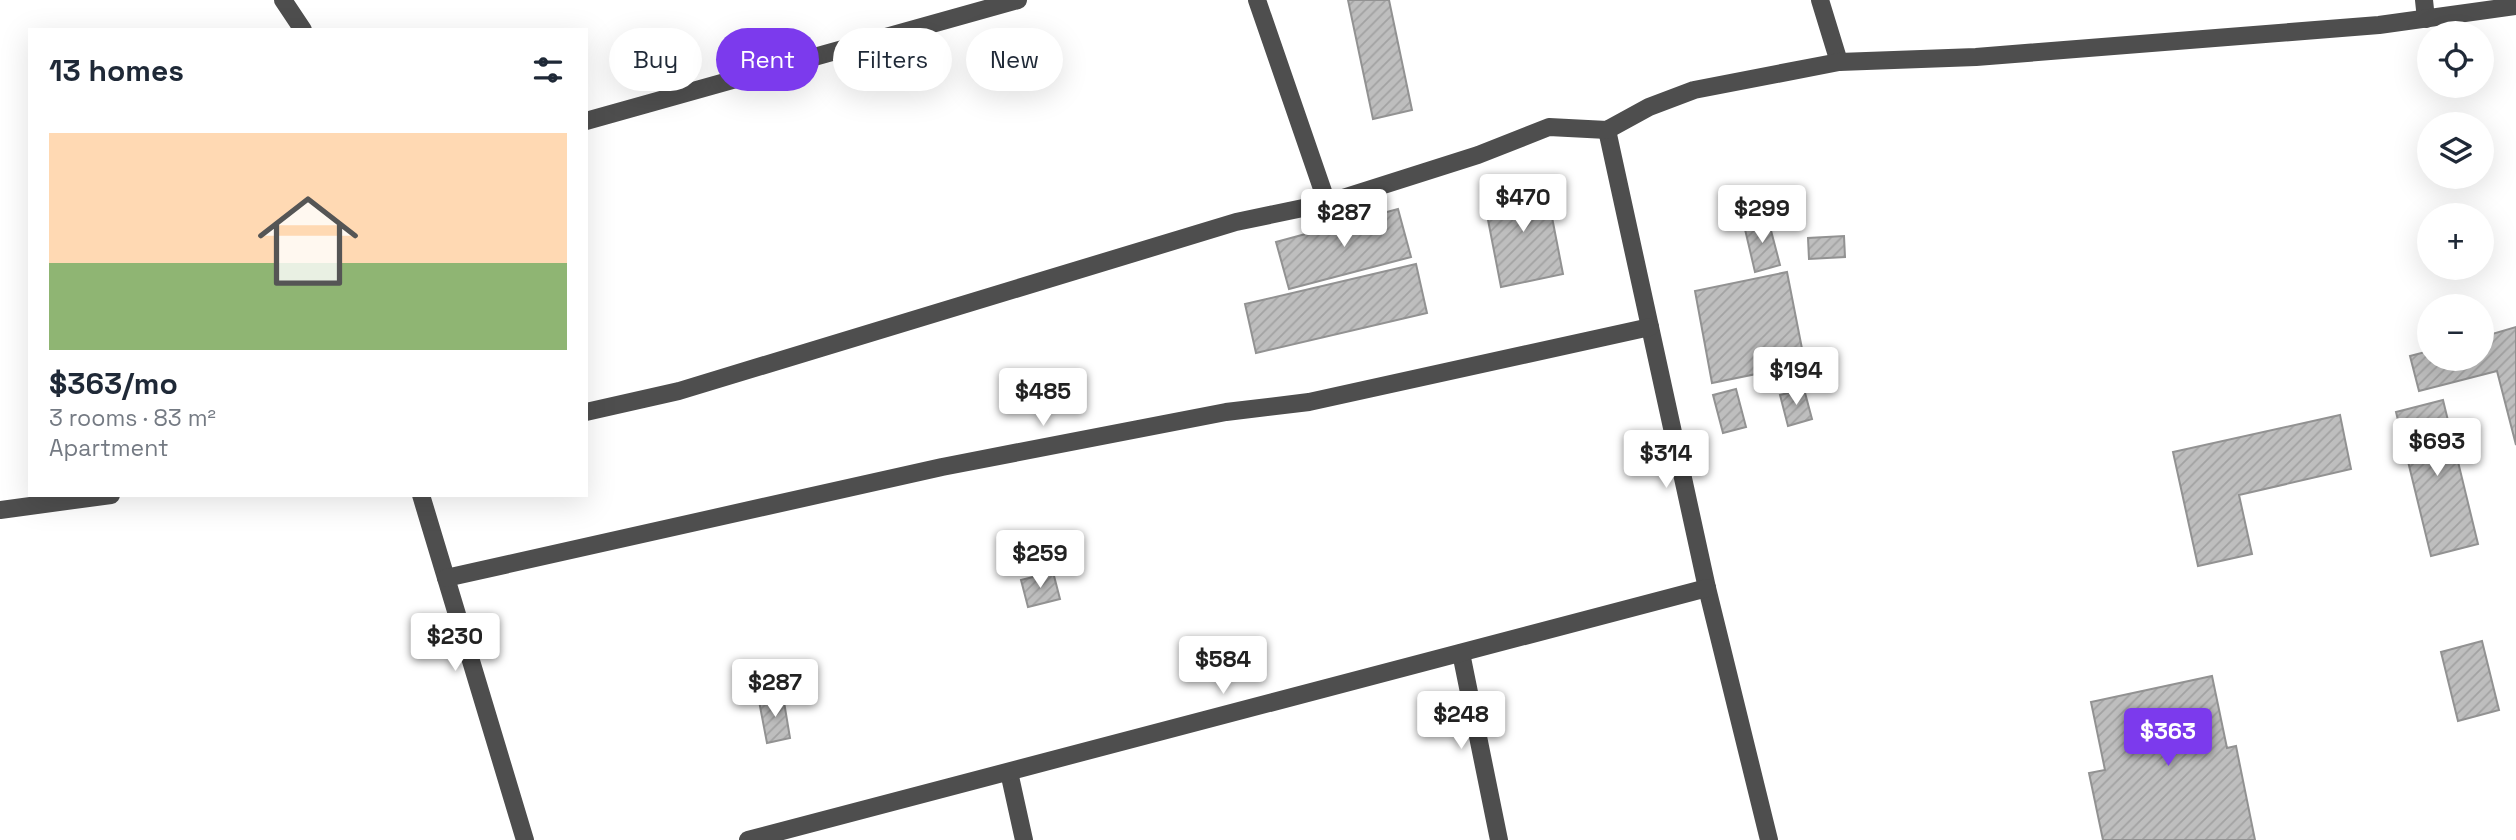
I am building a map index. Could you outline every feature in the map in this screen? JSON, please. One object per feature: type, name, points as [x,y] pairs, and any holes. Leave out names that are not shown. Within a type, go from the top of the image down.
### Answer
[{"type":"street","points":[[283,0],[302,28]]},
{"type":"street","points":[[588,120],[1018,0]]},
{"type":"street","points":[[1257,0],[1327,203]]},
{"type":"street","points":[[1821,0],[1839,62]]},
{"type":"street","points":[[2424,0],[2426,19]]},
{"type":"street","points":[[588,412],[679,391],[1236,222],[1327,203],[1478,155],[1549,127],[1607,130],[1649,107],[1694,90],[1839,62],[1976,57],[2426,19],[2516,6]]},
{"type":"street","points":[[1607,130],[1707,588],[1769,840]]},
{"type":"street","points":[[446,578],[942,467],[1227,412],[1309,402],[1650,327]]},
{"type":"street","points":[[0,510],[96,497]]},
{"type":"street","points":[[422,497],[526,840]]},
{"type":"street","points":[[748,840],[1707,588]]},
{"type":"street","points":[[1461,653],[1499,840]]},
{"type":"street","points":[[1009,772],[1024,840]]},
{"type":"building","points":[[1348,0],[1389,0],[1412,110],[1373,119]]},
{"type":"building","points":[[1545,181],[1563,274],[1501,287],[1483,194]]},
{"type":"building","points":[[1398,209],[1411,257],[1289,289],[1276,242]]},
{"type":"building","points":[[1768,219],[1780,265],[1755,272],[1744,225]]},
{"type":"building","points":[[1844,236],[1845,257],[1809,259],[1808,238]]},
{"type":"building","points":[[1416,264],[1427,313],[1256,353],[1245,304]]},
{"type":"building","points":[[1787,272],[1805,364],[1712,383],[1695,291]]},
{"type":"building","points":[[2516,327],[2516,445],[2497,371],[2419,391],[2410,356],[2417,354],[2417,371],[2494,371],[2494,333]]},
{"type":"building","points":[[1736,389],[1746,427],[1723,433],[1713,395]]},
{"type":"building","points":[[1804,389],[1812,419],[1788,426],[1780,395]]},
{"type":"building","points":[[2443,400],[2478,544],[2431,556],[2396,412]]},
{"type":"building","points":[[2340,415],[2351,469],[2239,495],[2252,554],[2198,566],[2173,452]]},
{"type":"building","points":[[1053,572],[1060,599],[1028,607],[1021,580]]},
{"type":"building","points":[[2482,641],[2499,710],[2458,721],[2441,652]]},
{"type":"building","points":[[2212,676],[2227,748],[2236,746],[2255,840],[2103,840],[2089,773],[2105,770],[2091,702]]},
{"type":"building","points":[[783,696],[790,738],[767,743],[759,701]]}]
